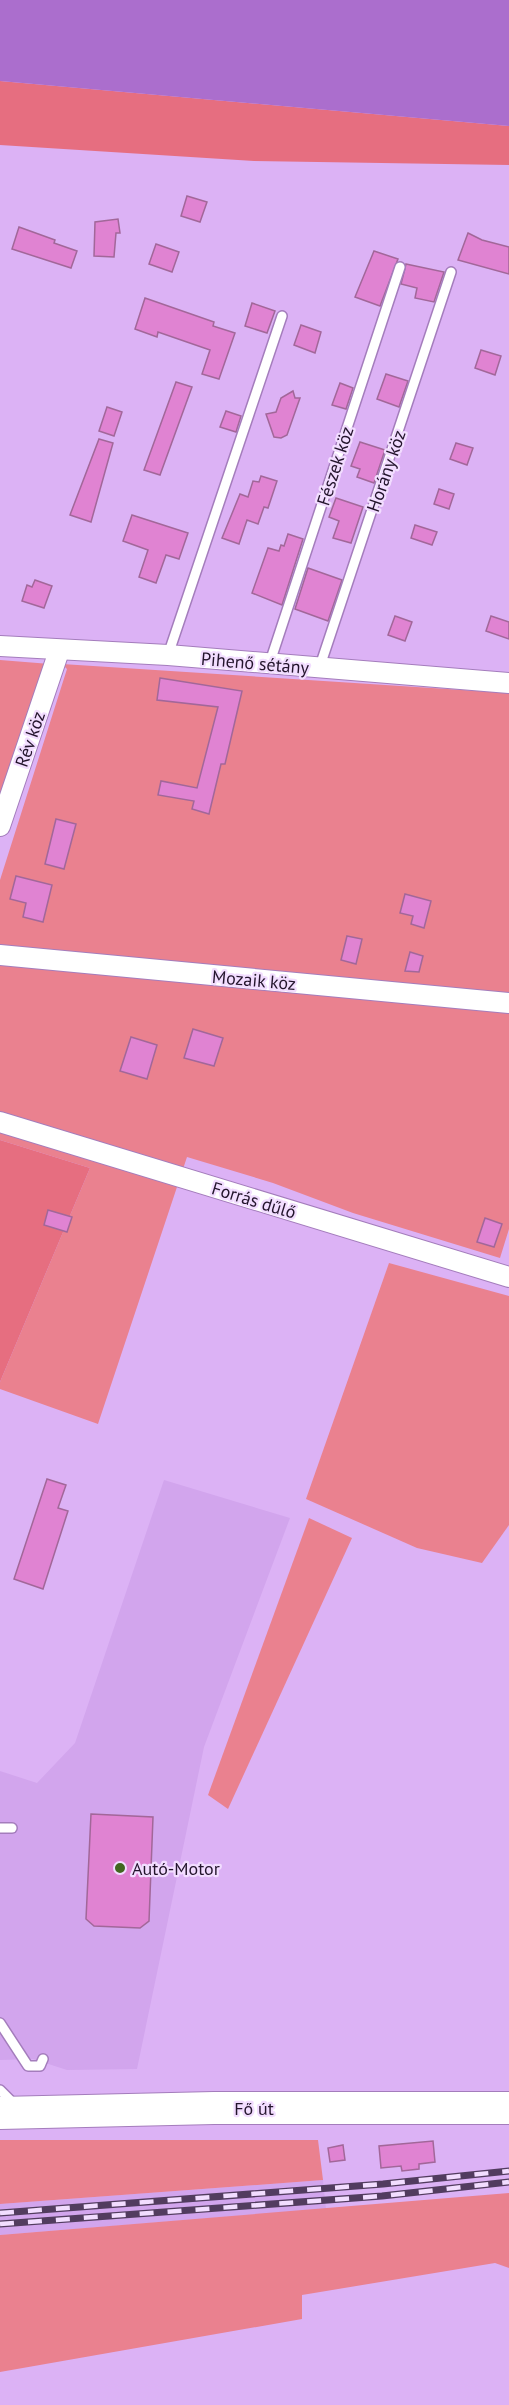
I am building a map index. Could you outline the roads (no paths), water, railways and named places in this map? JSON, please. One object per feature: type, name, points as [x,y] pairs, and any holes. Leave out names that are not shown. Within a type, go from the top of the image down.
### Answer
[{"type":"main road","name":"Fő út","points":[[10,2113],[214,2108],[509,2108]]},
{"type":"street","name":"Pihenő sétány","points":[[0,646],[59,651],[168,655],[509,683]]},
{"type":"street","name":"Rév köz","points":[[0,826],[59,651]]},
{"type":"street","name":"Mozaik köz","points":[[0,955],[509,1003]]},
{"type":"street","name":"Forrás dűlő","points":[[0,1122],[509,1277]]},
{"type":"lane","name":"Fészek köz","points":[[269,665],[400,267]]},
{"type":"lane","name":"Horány köz","points":[[319,669],[451,272]]},
{"type":"lane","points":[[168,655],[282,316]]},
{"type":"lane","points":[[0,1828],[12,1828]]},
{"type":"lane","points":[[0,2023],[28,2066],[40,2066],[43,2059]]},
{"type":"lane","points":[[0,2090],[10,2113]]},
{"type":"railway","points":[[0,2213],[383,2184],[509,2171]]},
{"type":"railway","points":[[0,2224],[382,2196],[509,2182]]},
{"type":"place","name":"Autó-Motor","points":[[120,1868]]}]
